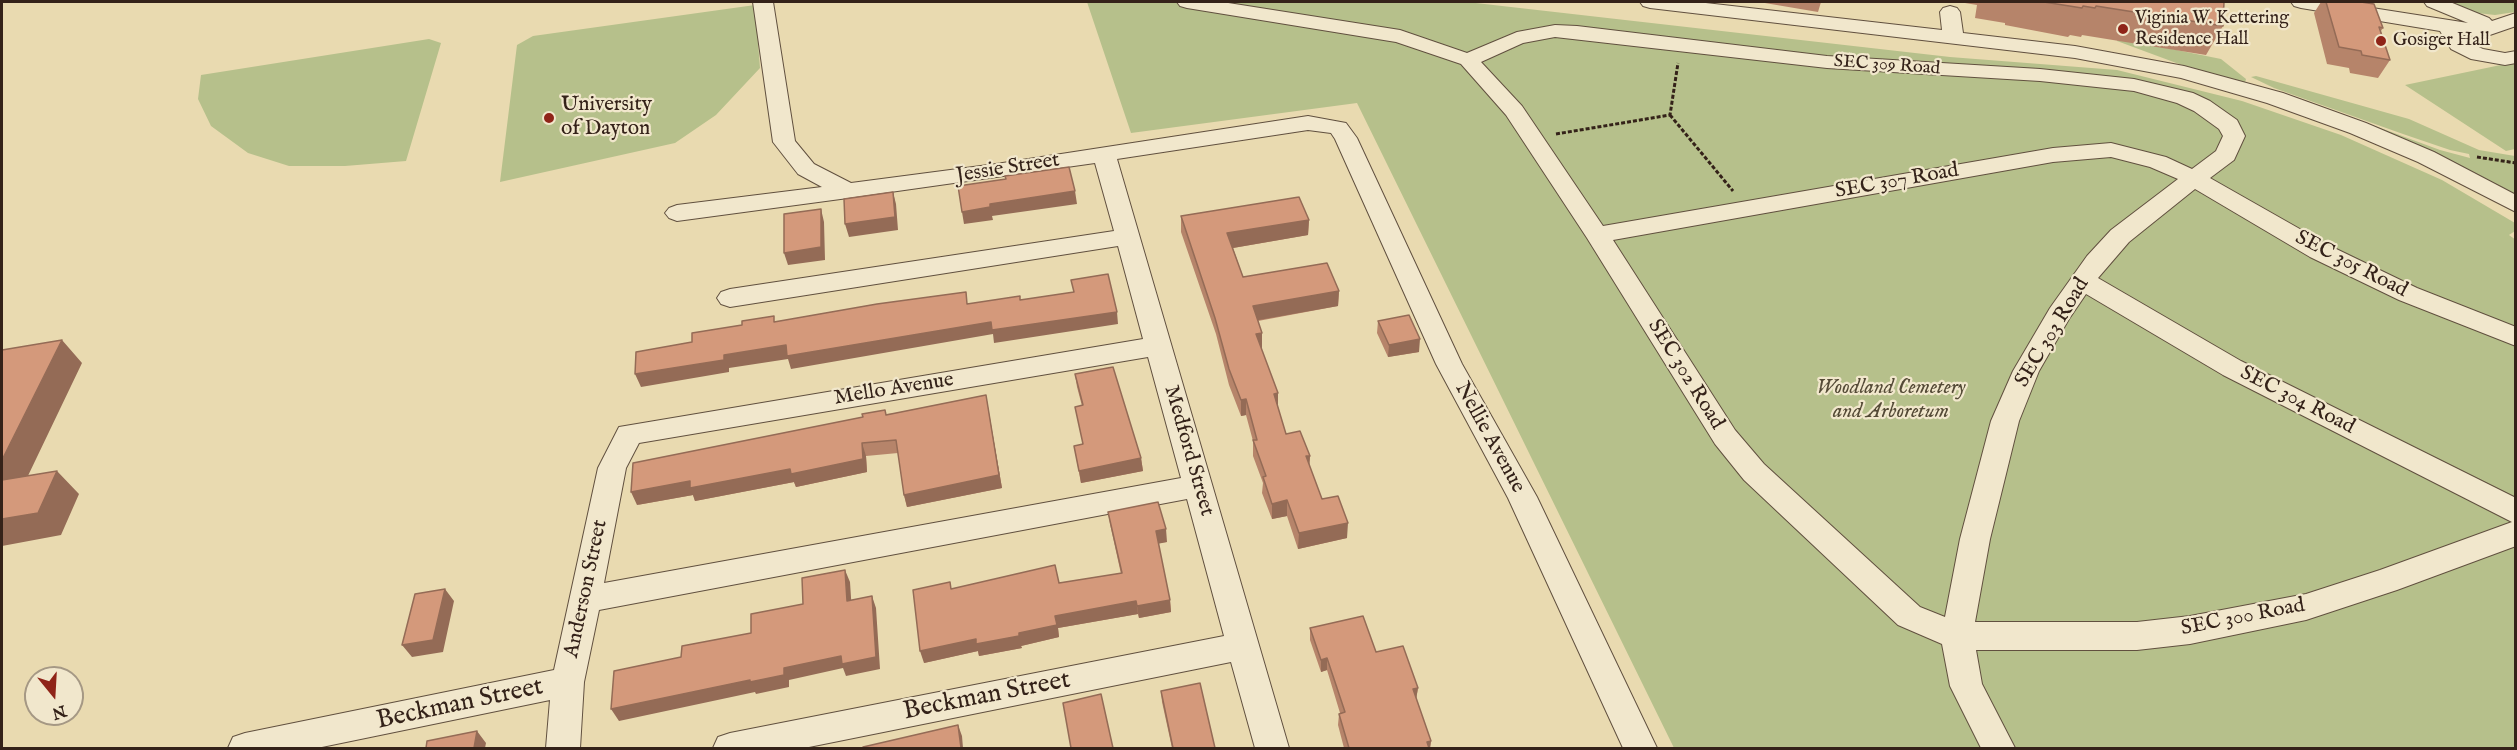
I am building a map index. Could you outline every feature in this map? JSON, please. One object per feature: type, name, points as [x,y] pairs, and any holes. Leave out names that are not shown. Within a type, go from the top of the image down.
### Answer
[{"type":"street","points":[[763,2],[784,142],[806,169],[848,192]]},
{"type":"street","points":[[1187,2],[1400,36],[1468,60]]},
{"type":"street","points":[[1650,2],[1692,4],[2075,52],[2154,66],[2255,91],[2346,123],[2426,157],[2516,205]]},
{"type":"street","points":[[2301,2],[2452,19],[2493,27],[2516,38]]},
{"type":"street","points":[[2434,2],[2452,19],[2458,45],[2478,55],[2505,59],[2516,57]]},
{"type":"street","points":[[1950,12],[1953,38]]},
{"type":"street","points":[[2493,27],[2516,19]]},
{"type":"street","name":"SEC 309 Road","points":[[1468,60],[1517,38],[1555,32],[1861,65],[2040,75],[2160,90],[2202,106],[2229,124],[2234,136],[2226,155],[2194,178]]},
{"type":"street","points":[[2093,40],[2131,49],[2151,59],[2154,66]]},
{"type":"street","name":"SEC 302 Road","points":[[1468,60],[1505,99],[1597,235],[1725,437],[1754,472],[1909,616],[1957,636]]},
{"type":"street","name":"Jessie Street","points":[[677,213],[848,192],[1308,123],[1338,128]]},
{"type":"street","name":"Nellie Avenue","points":[[1338,128],[1346,138],[1449,364],[1522,497],[1640,748]]},
{"type":"street","name":"SEC 307 Road","points":[[1597,235],[2088,150],[2112,150],[2136,155],[2194,178]]},
{"type":"street","name":"Medford Street","points":[[1104,154],[1272,748]]},
{"type":"street","name":"SEC 303 Road","points":[[1957,636],[1975,539],[2005,421],[2026,371],[2059,314],[2096,262],[2127,229],[2194,178]]},
{"type":"street","name":"SEC 305 Road","points":[[2194,178],[2319,251],[2408,294],[2516,337]]},
{"type":"street","points":[[730,298],[1128,237]]},
{"type":"street","name":"SEC 304 Road","points":[[2083,281],[2232,368],[2516,512]]},
{"type":"street","name":"Mello Avenue","points":[[629,434],[1159,346]]},
{"type":"street","name":"Anderson Street","points":[[563,748],[568,682],[612,468],[629,434]]},
{"type":"street","points":[[586,600],[1198,486]]},
{"type":"street","name":"SEC 300 Road","points":[[1957,636],[2137,636],[2190,630],[2306,607],[2378,584],[2516,533]]},
{"type":"street","points":[[1957,636],[1966,686],[1998,748]]},
{"type":"street","name":"Beckman Street","points":[[730,748],[1243,646]]},
{"type":"street","name":"Beckman Street","points":[[258,747],[568,682]]},
{"type":"path","points":[[2216,44],[2222,34],[2220,27]]},
{"type":"path","points":[[1681,45],[1670,116],[1746,208]]},
{"type":"path","points":[[1531,138],[1670,116]]},
{"type":"path","points":[[2471,156],[2516,163]]},
{"type":"green space","name":"Woodland Cemetery and Arboretum","points":[[1087,2],[1467,2],[1950,57],[2117,70],[2242,101],[2341,135],[2442,180],[2515,223],[2515,231],[2509,235],[2516,240],[2515,748],[1674,748],[1357,103],[1131,133]]},
{"type":"green space","points":[[2515,2],[2515,12],[2495,15],[2477,13],[2451,3]]},
{"type":"green space","points":[[755,5],[760,68],[716,115],[675,143],[500,182],[517,45],[533,36]]},
{"type":"green space","points":[[2117,38],[2221,59],[2246,79],[2245,83],[2179,64],[2117,41]]},
{"type":"green space","points":[[429,39],[441,43],[406,161],[345,166],[289,166],[248,153],[211,126],[198,99],[201,75]]},
{"type":"green space","points":[[2515,62],[2515,149],[2506,151],[2405,85]]},
{"type":"green space","points":[[2256,76],[2409,119],[2479,150],[2515,156],[2515,196],[2255,85],[2302,99],[2440,150],[2470,158],[2469,154],[2403,134],[2274,88],[2251,77]]},
{"type":"building","points":[[2044,2],[2224,2],[2223,26],[2096,6],[2095,8],[2083,6],[2082,8]]},
{"type":"building","points":[[2326,2],[2374,4],[2383,28],[2379,27],[2390,60],[2362,55],[2361,51],[2339,47]]},
{"type":"building","points":[[1069,167],[1075,191],[990,204],[990,207],[962,212],[958,186],[1006,179],[1005,176]]},
{"type":"building","points":[[893,192],[895,217],[845,224],[844,199]]},
{"type":"building","points":[[1299,197],[1309,220],[1227,233],[1243,277],[1327,263],[1339,291],[1253,306],[1262,333],[1256,334],[1278,393],[1274,394],[1286,434],[1300,431],[1310,456],[1306,456],[1322,499],[1338,496],[1348,523],[1299,533],[1287,500],[1272,504],[1263,477],[1266,476],[1253,440],[1257,440],[1246,399],[1241,400],[1229,369],[1215,318],[1181,216]]},
{"type":"building","points":[[821,209],[821,247],[784,253],[784,214]]},
{"type":"building","points":[[1108,274],[1117,312],[992,330],[991,322],[787,356],[786,345],[724,355],[724,360],[635,374],[636,352],[692,342],[692,333],[742,325],[742,321],[774,316],[774,322],[877,304],[966,292],[967,304],[1020,296],[1020,300],[1074,292],[1071,280]]},
{"type":"building","points":[[1409,315],[1420,339],[1389,345],[1378,321]]},
{"type":"building","points":[[62,340],[2,460],[2,350]]},
{"type":"building","points":[[1113,367],[1141,458],[1079,471],[1074,446],[1083,444],[1075,407],[1083,405],[1075,374]]},
{"type":"building","points":[[986,395],[999,475],[904,495],[896,440],[862,443],[863,459],[791,474],[790,469],[690,488],[690,481],[631,492],[633,463],[863,417],[862,414],[885,410],[886,415]]},
{"type":"building","points":[[57,471],[38,513],[2,519],[2,480]]},
{"type":"building","points":[[1158,502],[1166,529],[1156,531],[1170,600],[1137,606],[1136,601],[1055,616],[1057,625],[1019,633],[1019,636],[976,644],[976,639],[920,651],[913,590],[950,582],[951,589],[1055,565],[1059,583],[1122,573],[1108,512]]},
{"type":"building","points":[[845,570],[847,601],[872,596],[876,657],[842,664],[841,656],[784,668],[784,675],[611,709],[614,671],[681,657],[682,646],[751,633],[751,614],[803,604],[802,578]]},
{"type":"building","points":[[445,589],[433,640],[402,645],[415,594]]},
{"type":"building","points":[[1363,616],[1376,652],[1403,646],[1418,688],[1413,689],[1431,741],[1427,742],[1429,748],[1349,748],[1339,714],[1345,712],[1327,658],[1321,660],[1310,628]]},
{"type":"building","points":[[1200,683],[1215,748],[1173,748],[1161,691]]},
{"type":"building","points":[[1101,694],[1113,748],[1071,748],[1063,703]]},
{"type":"building","points":[[958,725],[961,748],[863,748],[863,747]]},
{"type":"building","points":[[477,731],[474,748],[426,748],[427,741]]},
{"type":"place","name":"Viginia W. Kettering Residence Hall","points":[[2123,29]]},
{"type":"place","name":"Gosiger Hall","points":[[2381,41]]},
{"type":"place","name":"University of Dayton","points":[[549,118]]}]
